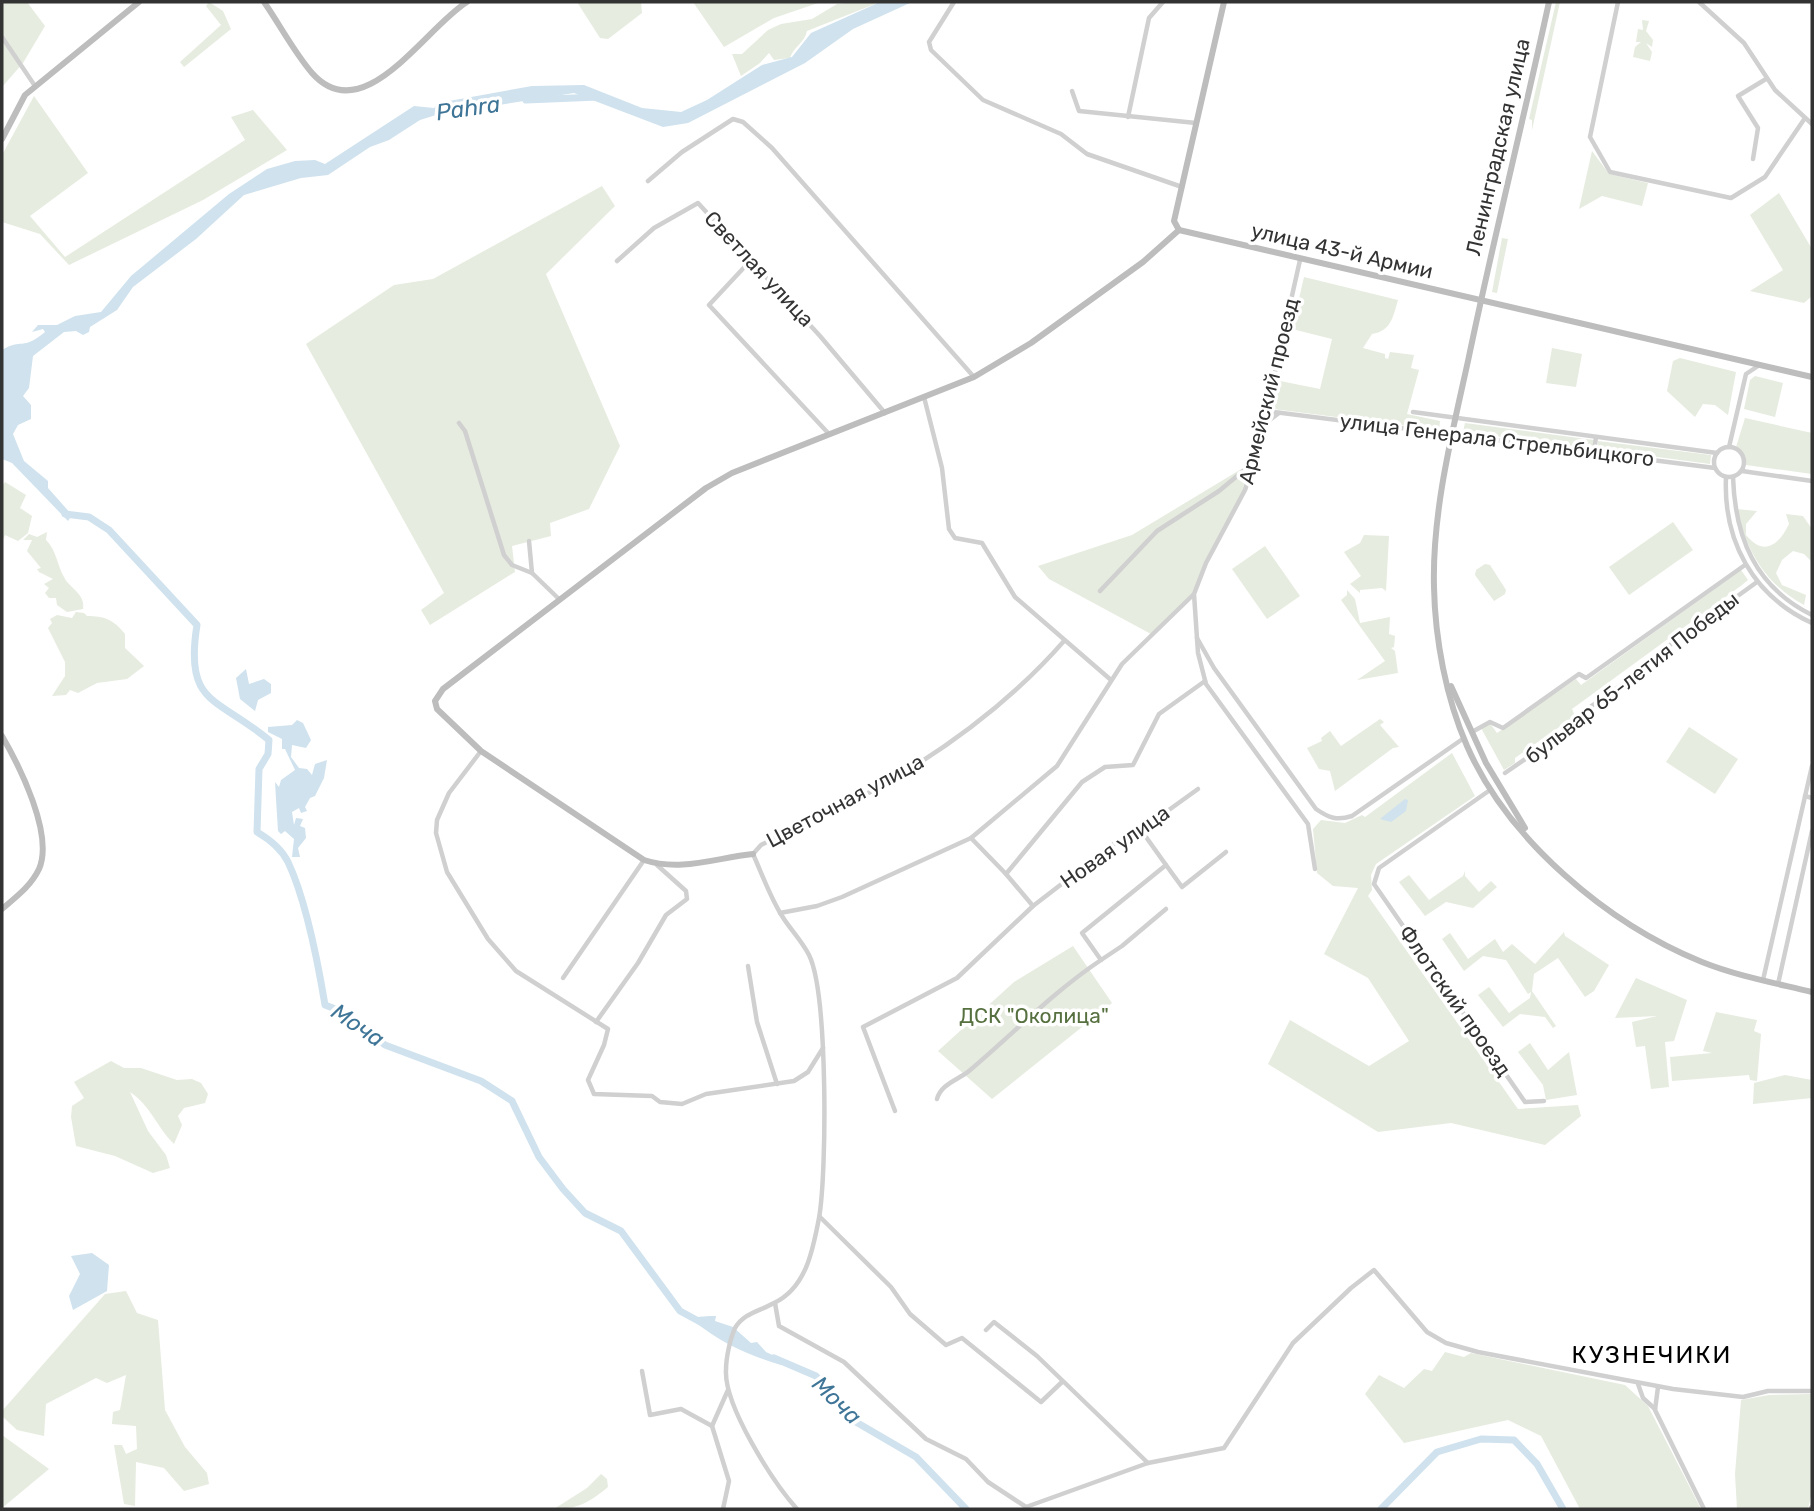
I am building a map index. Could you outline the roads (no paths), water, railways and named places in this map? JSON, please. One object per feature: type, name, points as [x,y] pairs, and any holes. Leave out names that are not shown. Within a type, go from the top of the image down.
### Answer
[{"type":"main road","points":[[2,139],[25,95],[139,2]]},
{"type":"main road","points":[[264,2],[312,73],[334,91],[345,93],[382,78],[467,2]]},
{"type":"main road","points":[[753,854],[684,866],[656,864],[644,860],[481,751],[437,709],[435,701],[443,689],[706,488],[732,473],[974,377],[1031,343],[1143,262],[1179,230],[1174,221],[1223,2]]},
{"type":"main road","name":"Ленинградская улица","points":[[1445,671],[1435,609],[1434,569],[1452,435],[1480,300],[1549,2]]},
{"type":"main road","name":"улица 43-й Армии","points":[[1179,230],[1812,377]]},
{"type":"main road","points":[[1483,288],[1487,297],[1496,304]]},
{"type":"main road","points":[[1445,671],[1471,732],[1531,839]]},
{"type":"main road","points":[[1445,671],[1464,738],[1499,805],[1584,892],[1636,928],[1700,961],[1812,992]]},
{"type":"main road","points":[[1457,719],[1464,715]]},
{"type":"main road","points":[[2,737],[32,804],[43,848],[35,877],[2,909]]},
{"type":"main road","points":[[1499,805],[1509,801]]},
{"type":"street","points":[[954,2],[929,42],[931,50],[983,100],[1061,134],[1087,154],[1182,187]]},
{"type":"street","points":[[1128,117],[1149,18],[1163,2]]},
{"type":"street","points":[[1618,2],[1590,137],[1609,172],[1731,198],[1765,177],[1805,118]]},
{"type":"street","points":[[1699,2],[1744,43],[1766,79],[1812,123]]},
{"type":"street","points":[[2,37],[35,86]]},
{"type":"street","points":[[1753,159],[1758,128],[1738,96],[1766,79]]},
{"type":"street","points":[[1072,92],[1079,111],[1196,123]]},
{"type":"street","points":[[648,181],[682,152],[733,119],[743,122],[772,148],[974,377]]},
{"type":"street","name":"Светлая улица","points":[[617,261],[654,228],[698,203],[885,413]]},
{"type":"street","points":[[751,260],[709,305],[830,435]]},
{"type":"street","name":"Армейский проезд","points":[[1300,260],[1255,461],[1245,490],[1206,563],[1194,594],[1196,638],[1214,668],[1316,809],[1327,818],[1340,820],[1352,816],[1464,738]]},
{"type":"street","points":[[1729,447],[1746,374],[1737,359]]},
{"type":"street","points":[[1746,374],[1761,365]]},
{"type":"street","points":[[924,397],[942,468],[950,528],[955,538],[982,542],[1015,597],[1111,680]]},
{"type":"street","name":"улица Генерала Стрельбицкого","points":[[1266,411],[1715,468]]},
{"type":"street","name":"улица Генерала Стрельбицкого","points":[[1413,412],[1717,453]]},
{"type":"street","points":[[1263,425],[1280,413]]},
{"type":"street","points":[[458,423],[465,430],[503,555],[512,565],[532,573],[559,599]]},
{"type":"street","points":[[1594,452],[1596,437]]},
{"type":"street","points":[[1742,471],[1743,457],[1738,450],[1729,447],[1717,453],[1715,468],[1726,477],[1733,477],[1742,471],[1812,481]]},
{"type":"street","points":[[1100,591],[1157,531],[1219,491],[1255,461]]},
{"type":"street","points":[[1726,477],[1725,502],[1737,550],[1745,565],[1757,582],[1784,607],[1812,623]]},
{"type":"street","points":[[1733,477],[1735,514],[1745,545],[1757,567],[1775,589],[1812,615]]},
{"type":"street","points":[[529,541],[532,573]]},
{"type":"street","points":[[1737,550],[1745,545]]},
{"type":"street","name":"бульвар 65-летия Победы","points":[[1471,732],[1490,722],[1503,728],[1579,674],[1586,678],[1745,565]]},
{"type":"street","name":"бульвар 65-летия Победы","points":[[1505,773],[1585,718],[1583,712],[1634,676],[1634,671],[1757,582]]},
{"type":"street","points":[[1769,594],[1775,589]]},
{"type":"street","points":[[780,913],[817,906],[842,897],[971,838],[1057,766],[1111,680],[1130,656],[1194,594]]},
{"type":"street","points":[[1196,638],[1205,681],[1308,824],[1315,869]]},
{"type":"street","name":"Цветочная улица","points":[[753,854],[761,845],[875,788],[927,758],[1032,676],[1065,641]]},
{"type":"street","points":[[1006,874],[1082,782],[1105,767],[1133,765],[1159,714],[1205,681]]},
{"type":"street","points":[[481,751],[445,799],[437,820],[436,833],[447,872],[488,939],[516,971],[608,1031],[588,1080],[594,1094],[652,1096],[660,1102],[682,1104],[706,1094],[777,1084],[804,1075],[822,1048]]},
{"type":"street","points":[[1763,980],[1812,766]]},
{"type":"street","name":"Новая улица","points":[[895,1111],[863,1027],[957,978],[1033,906],[1115,842],[1141,830],[1198,789]]},
{"type":"street","name":"Флотский проезд","points":[[1490,790],[1378,868],[1374,884],[1525,1102],[1545,1101]]},
{"type":"street","points":[[1805,796],[1812,798]]},
{"type":"street","points":[[1141,830],[1182,887],[1226,852]]},
{"type":"street","points":[[1778,984],[1812,831]]},
{"type":"street","points":[[971,838],[1033,906]]},
{"type":"street","points":[[753,854],[780,913],[810,956],[815,975],[822,1048],[824,1134],[820,1216],[805,1273],[788,1294],[775,1303],[748,1314],[735,1328],[725,1370],[729,1389],[745,1426],[785,1495],[797,1509]]},
{"type":"street","points":[[563,978],[644,860]]},
{"type":"street","points":[[596,1022],[638,962],[666,915],[687,899],[686,891],[656,864]]},
{"type":"street","points":[[1101,960],[1082,933],[1166,865]]},
{"type":"street","points":[[937,1099],[944,1087],[966,1074],[1058,992],[1122,946],[1166,909]]},
{"type":"street","points":[[748,966],[757,1022],[777,1084]]},
{"type":"street","points":[[820,1216],[891,1287],[911,1314],[946,1345],[962,1338],[1041,1402],[1062,1382]]},
{"type":"street","points":[[775,1303],[779,1326],[844,1362],[926,1439],[966,1459],[988,1482],[1026,1507],[1148,1463],[1224,1448],[1293,1343],[1370,1271],[1378,1272],[1427,1332],[1478,1352],[1658,1387],[1744,1397],[1768,1391],[1812,1391]]},
{"type":"street","points":[[986,1330],[994,1322],[1037,1356],[1148,1463]]},
{"type":"street","points":[[642,1371],[650,1415],[681,1409],[712,1426]]},
{"type":"street","points":[[1638,1384],[1643,1398],[1655,1410],[1704,1509]]},
{"type":"street","points":[[1655,1410],[1658,1387]]},
{"type":"street","points":[[723,1509],[729,1481],[712,1426],[729,1389]]},
{"type":"water","points":[[880,2],[912,2],[853,29],[805,63],[688,123],[663,127],[574,93],[436,115],[420,120],[389,140],[370,147],[328,175],[301,178],[244,195],[196,239],[133,287],[117,310],[90,327],[89,332],[83,335],[76,331],[64,332],[33,356],[29,388],[23,396],[31,405],[31,419],[18,425],[13,434],[24,461],[48,481],[48,488],[72,515],[68,521],[12,463],[2,459],[2,350],[37,338],[45,332],[43,329],[32,332],[38,325],[57,325],[75,316],[101,312],[131,276],[229,194],[267,169],[295,161],[315,160],[325,164],[414,106],[434,108],[438,103],[532,86],[584,85],[642,108],[681,112],[707,100],[762,65],[792,57],[811,33]]},
{"type":"water","points":[[246,669],[249,684],[264,679],[271,684],[271,693],[258,700],[255,711],[240,699],[236,678]]},
{"type":"water","points":[[297,720],[303,723],[311,740],[306,748],[292,745],[291,757],[299,768],[307,769],[312,775],[315,764],[327,760],[324,778],[315,796],[310,798],[305,807],[307,811],[301,813],[299,808],[292,812],[294,825],[296,818],[303,819],[300,826],[305,828],[306,838],[298,848],[300,857],[292,857],[294,839],[285,831],[281,834],[278,831],[275,782],[279,787],[281,780],[295,770],[285,749],[282,749],[282,739],[268,732],[268,727],[292,725]]},
{"type":"water","points":[[1405,799],[1408,800],[1406,811],[1391,822],[1380,819]]},
{"type":"water","points":[[92,1253],[109,1265],[107,1291],[73,1310],[69,1296],[80,1274],[71,1256]]},
{"type":"water","points":[[716,1316],[715,1321],[733,1327],[751,1343],[757,1342],[766,1352],[783,1360],[781,1365],[735,1348],[695,1322],[697,1317]]},
{"type":"waterway","name":"Pahra","points":[[526,100],[598,97]]},
{"type":"waterway","name":"Моча","points":[[65,514],[89,517],[109,530],[197,625],[194,651],[195,671],[200,685],[220,706],[269,740],[268,754],[259,769],[257,832],[282,853],[294,877],[311,932],[325,1005],[343,1012],[385,1045],[481,1081],[512,1101],[539,1157],[563,1189],[585,1213],[621,1231],[680,1311],[704,1324]]},
{"type":"waterway","name":"Моча","points":[[774,1358],[816,1376],[856,1422],[916,1457],[966,1509]]},
{"type":"waterway","name":"Моча","points":[[1381,1509],[1437,1452],[1481,1439],[1514,1440],[1537,1464],[1563,1509]]},
{"type":"district","name":"КУЗНЕЧИКИ","points":[[1652,1355]]},
{"type":"park label","name":"ДСК \"Околица\"","points":[[1034,1016]]}]
